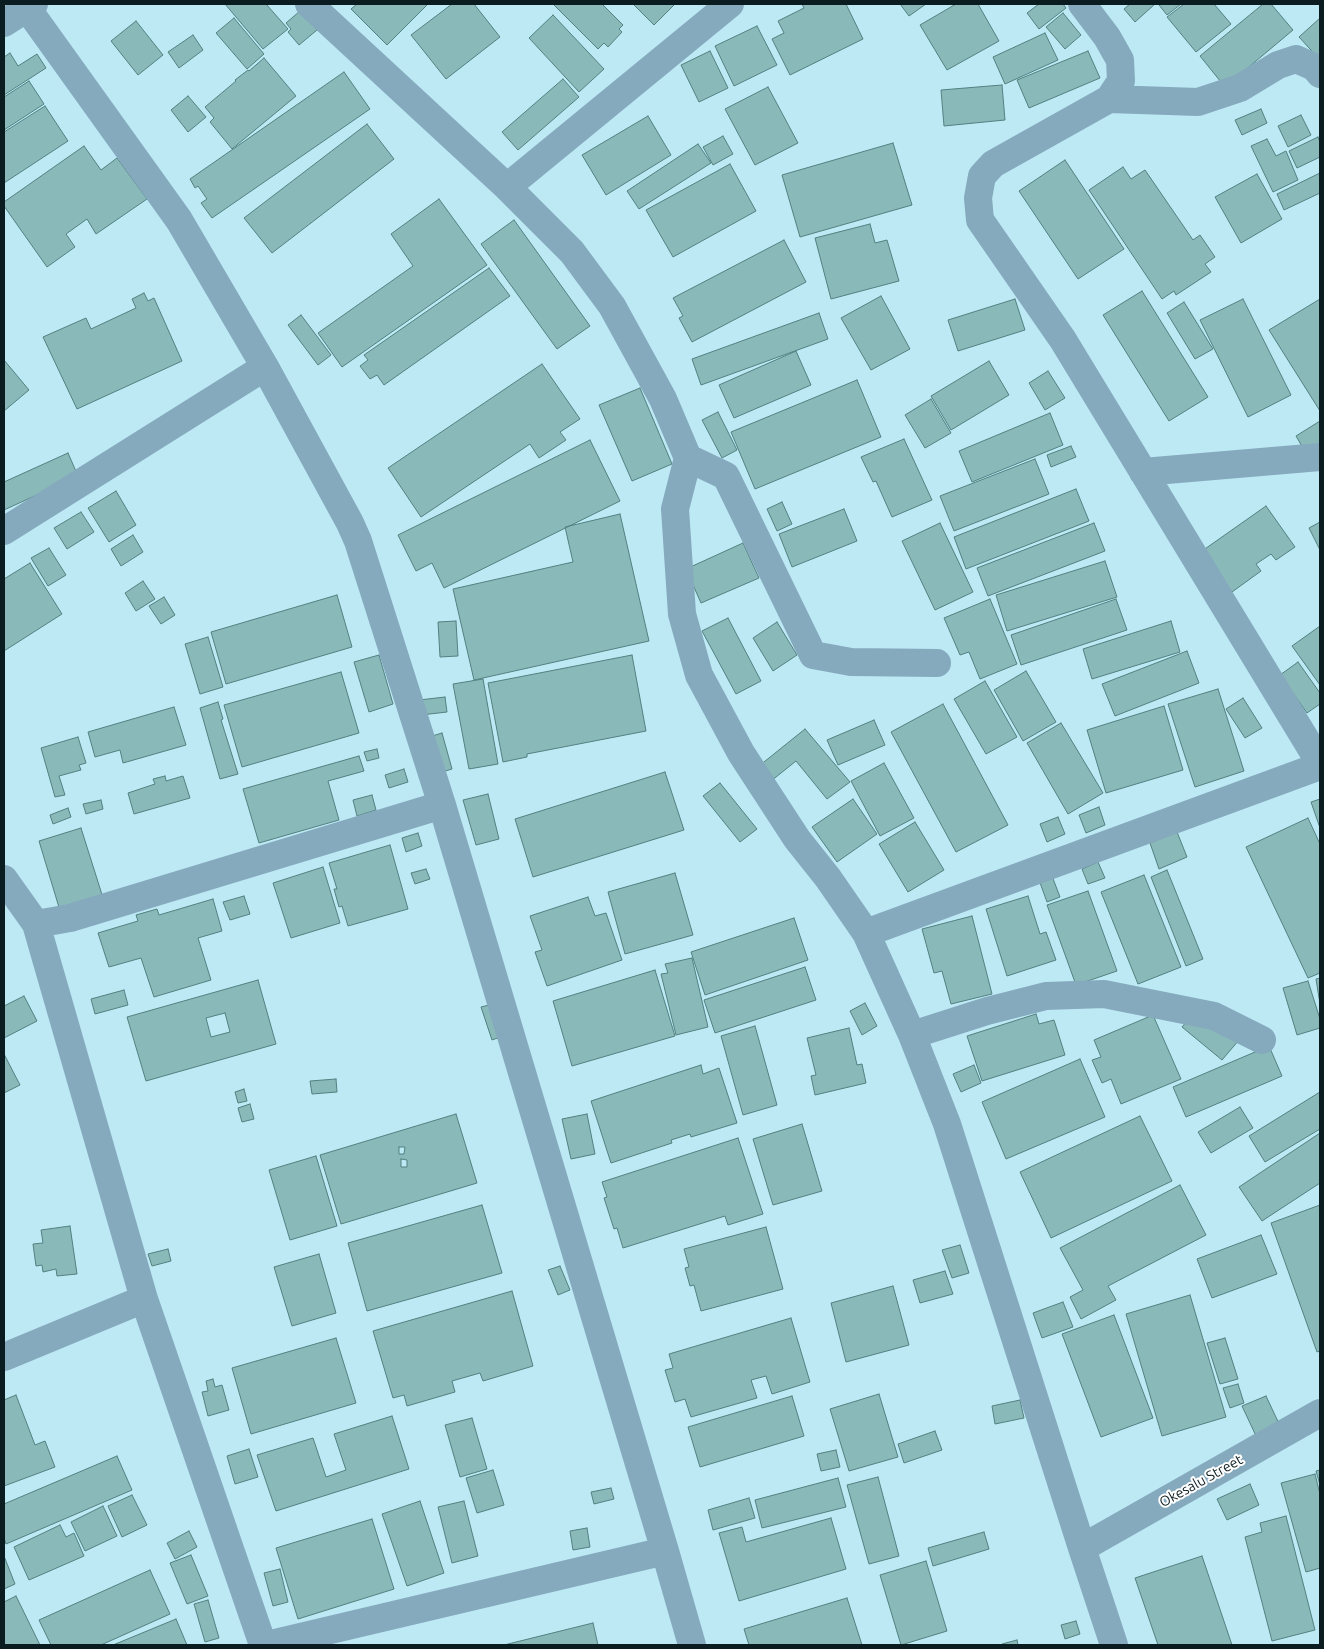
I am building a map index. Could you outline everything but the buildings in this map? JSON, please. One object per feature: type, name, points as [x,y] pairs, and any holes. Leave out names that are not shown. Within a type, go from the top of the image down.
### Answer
[{"type":"street","points":[[309,4],[507,187],[572,252],[612,306],[663,399],[688,458],[675,509],[682,614],[699,675],[741,753],[797,839],[828,878],[866,933],[912,1035],[948,1124],[1114,1645]]},
{"type":"street","points":[[507,187],[730,4]]},
{"type":"street","points":[[866,933],[1320,764],[1063,340],[980,220],[978,198],[982,176],[993,164],[1109,100],[1121,81],[1120,60],[1108,37],[1082,4]]},
{"type":"street","points":[[4,23],[30,6],[179,220],[265,367],[358,541],[442,805],[666,1551],[692,1645]]},
{"type":"street","points":[[1109,100],[1198,102],[1240,88],[1278,65],[1296,60],[1314,67],[1320,74]]},
{"type":"street","points":[[4,531],[265,367]]},
{"type":"street","points":[[688,458],[726,476],[813,655],[851,662],[937,664]]},
{"type":"street","points":[[1143,472],[1320,458]]},
{"type":"street","points":[[36,924],[70,918],[442,805]]},
{"type":"street","points":[[4,879],[36,924],[144,1299],[263,1645]]},
{"type":"street","points":[[912,1035],[988,1011],[1046,996],[1104,994],[1214,1016],[1262,1040]]},
{"type":"street","points":[[4,1356],[144,1299]]},
{"type":"street","name":"Okesalu Street","points":[[1082,1548],[1320,1413]]},
{"type":"street","points":[[267,1645],[666,1551]]}]
